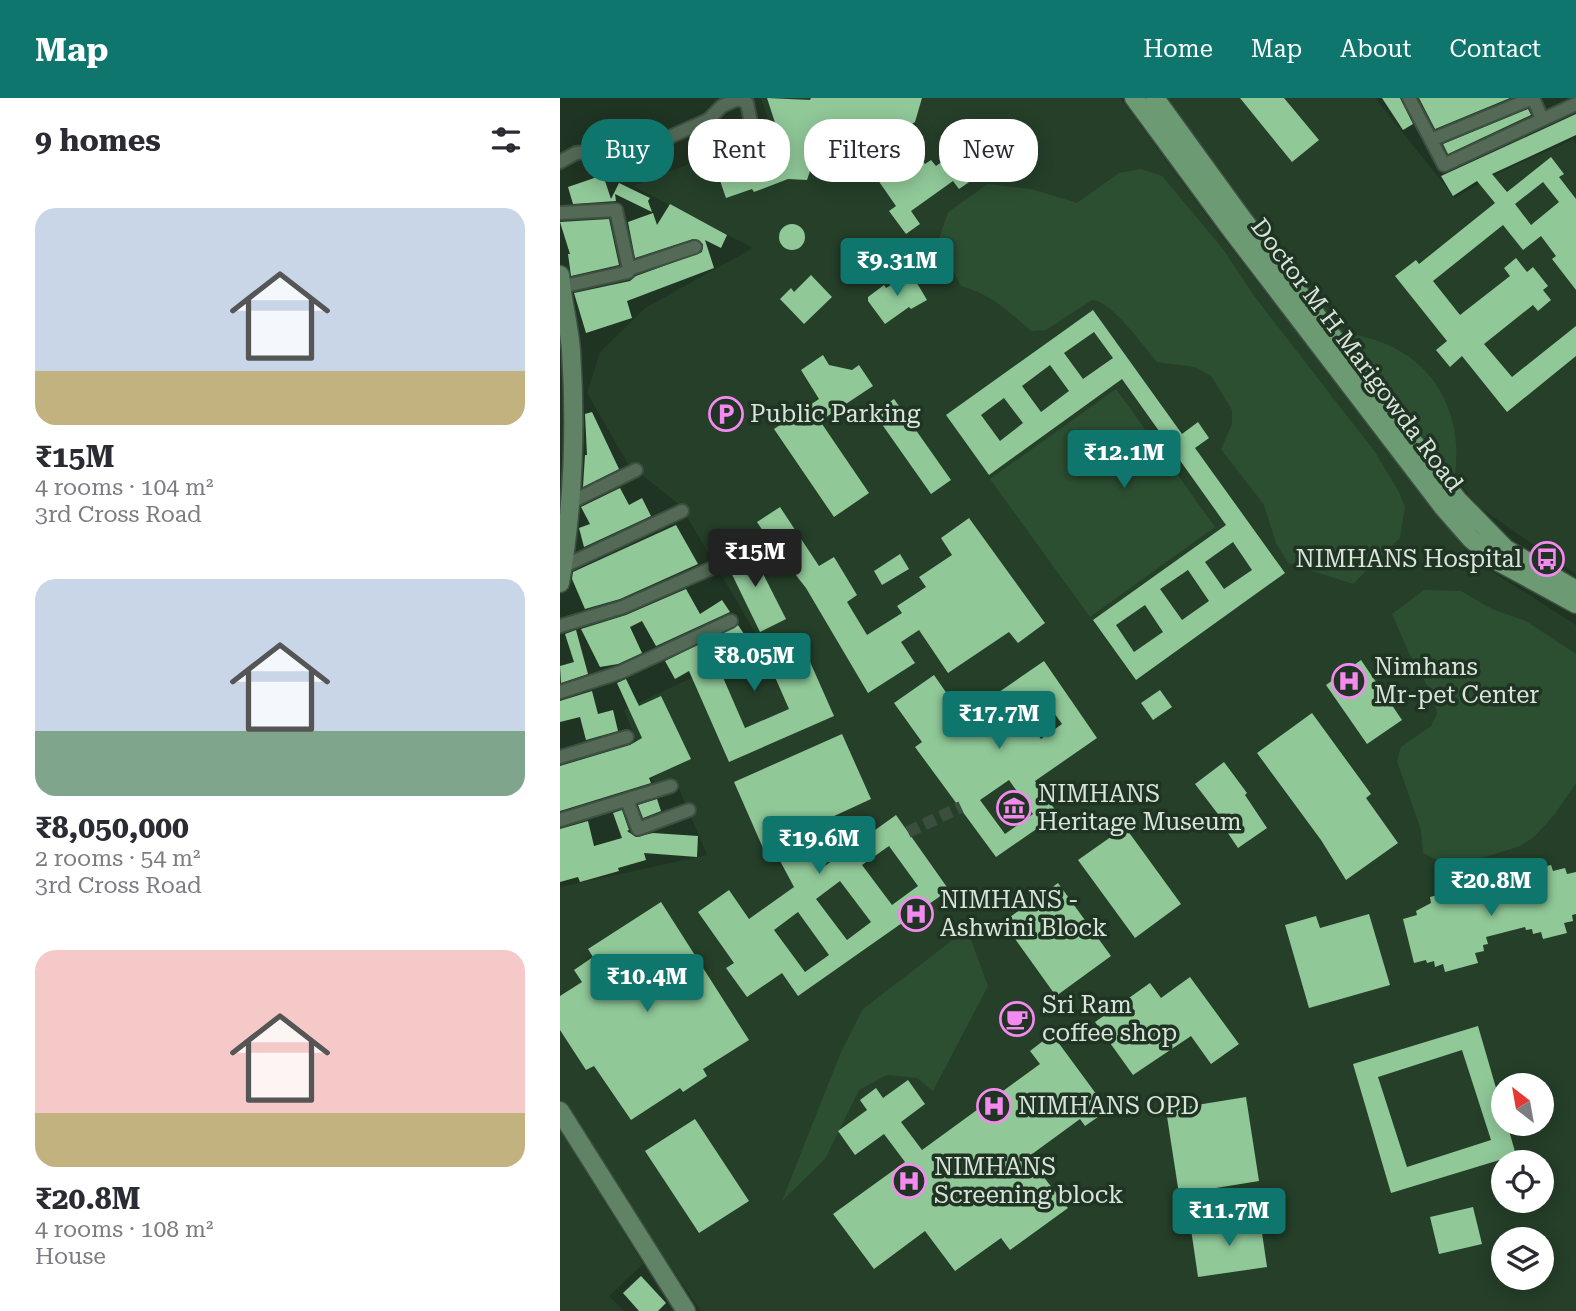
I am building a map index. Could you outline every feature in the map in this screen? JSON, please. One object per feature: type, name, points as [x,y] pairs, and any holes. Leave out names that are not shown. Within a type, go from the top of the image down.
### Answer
[{"type":"main road","name":"Doctor M H Marigowda Road","points":[[1134,98],[1245,249],[1457,523],[1495,560],[1576,604]]},
{"type":"main road","name":"Doctor M H Marigowda Road","points":[[1155,98],[1241,218],[1457,499],[1506,549],[1576,590]]},
{"type":"street","points":[[1411,98],[1444,165],[1576,104]]},
{"type":"street","points":[[709,119],[722,106],[738,99],[747,103],[750,119]]},
{"type":"street","points":[[1430,140],[1533,99],[1542,119]]},
{"type":"street","points":[[560,162],[576,153],[649,145],[688,128]]},
{"type":"street","points":[[560,213],[616,210],[629,270]]},
{"type":"street","points":[[561,573],[566,512],[566,420],[561,289],[628,272],[695,247]]},
{"type":"street","points":[[566,512],[636,470]]},
{"type":"street","points":[[561,573],[682,511]]},
{"type":"street","points":[[560,626],[623,607],[719,565]]},
{"type":"street","points":[[560,692],[621,672],[731,621]]},
{"type":"street","points":[[560,757],[627,737]]},
{"type":"street","points":[[560,820],[671,786]]},
{"type":"street","points":[[627,800],[638,829],[689,810]]},
{"type":"street","points":[[560,1111],[686,1311]]},
{"type":"street","points":[[560,1122],[680,1311]]},
{"type":"shaded area","points":[[761,98],[1120,98],[1220,234],[1474,560],[1576,625],[1576,1311],[701,1311],[560,1101],[560,887],[707,855],[674,777],[654,784],[624,710],[762,644],[680,505],[628,464],[587,393],[600,352],[645,308],[753,248],[633,186],[643,182],[674,182],[674,170],[688,165],[688,182],[790,182],[790,119],[768,119]]},
{"type":"shaded area","points":[[1163,98],[1375,98],[1455,198],[1494,175],[1574,139],[1576,574],[1479,507],[1339,333]]},
{"type":"shaded area","points":[[1141,169],[1162,176],[1223,249],[1255,297],[1375,452],[1399,492],[1405,507],[1400,538],[1353,584],[1288,563],[1276,543],[1264,505],[1221,449],[1232,424],[1232,410],[1212,377],[1195,367],[1157,362],[1118,316],[1092,300],[1046,330],[1031,331],[990,298],[961,286],[938,242],[948,212],[988,184],[1031,189],[1077,203],[1119,173]]},
{"type":"shaded area","points":[[1339,333],[1367,338],[1392,347],[1413,360],[1430,377],[1444,397],[1452,421],[1456,447],[1455,475]]},
{"type":"shaded area","points":[[1116,389],[1215,527],[1090,617],[990,479]]},
{"type":"shaded area","points":[[1424,590],[1461,591],[1492,609],[1526,621],[1576,654],[1576,783],[1555,814],[1534,837],[1520,846],[1482,858],[1443,863],[1423,853],[1421,830],[1397,761],[1401,747],[1431,726],[1437,714],[1434,698],[1408,651],[1392,614]]},
{"type":"shaded area","points":[[967,929],[988,986],[933,1091],[917,1078],[887,1075],[859,1090],[825,1159],[782,1201],[841,1052],[863,1009]]},
{"type":"shaded area","points":[[560,1131],[643,1264],[609,1296],[624,1311],[560,1311]]},
{"type":"building","points":[[767,98],[922,98],[916,119],[804,119],[804,180],[790,179],[790,119],[774,119]]},
{"type":"building","points":[[1240,98],[1284,98],[1319,140],[1292,162]]},
{"type":"building","points":[[1382,98],[1400,98],[1413,124],[1403,130]]},
{"type":"building","points":[[1419,98],[1510,98],[1435,129]]},
{"type":"building","points":[[1528,109],[1531,115],[1448,154],[1443,144]]},
{"type":"building","points":[[1576,114],[1576,135],[1492,174],[1507,192],[1551,157],[1564,174],[1559,177],[1576,199],[1576,290],[1552,259],[1556,256],[1541,236],[1523,250],[1503,225],[1433,281],[1460,315],[1510,276],[1504,268],[1516,258],[1527,272],[1533,267],[1548,286],[1543,290],[1551,300],[1538,311],[1533,305],[1484,344],[1512,377],[1576,326],[1576,356],[1507,412],[1462,356],[1450,367],[1436,350],[1447,341],[1395,276],[1416,260],[1419,264],[1495,203],[1477,181],[1453,196],[1441,176]],"holes":[[[1543,182],[1559,202],[1531,225],[1515,204]]]},
{"type":"building","points":[[931,160],[936,166],[939,164],[939,182],[952,182],[911,211],[920,224],[906,234],[889,211],[896,206],[879,182],[925,182],[925,164]]},
{"type":"building","points":[[583,182],[605,182],[611,199],[619,183],[650,198],[648,201],[652,212],[615,194],[616,201],[573,204],[568,187]]},
{"type":"building","points":[[720,182],[780,182],[754,192],[752,189],[726,198]]},
{"type":"building","points":[[954,182],[969,182],[959,189]]},
{"type":"building","points":[[670,204],[727,235],[721,248],[705,240],[714,268],[627,301],[632,318],[586,333],[574,293],[630,281],[636,276],[702,252],[703,244],[693,239],[635,258],[628,222],[653,213],[657,225]]},
{"type":"building","points":[[609,219],[619,265],[571,276],[570,254],[560,222]]},
{"type":"building","points":[[792,224],[801,228],[805,237],[801,246],[792,250],[783,246],[779,237],[783,228]]},
{"type":"building","points":[[911,273],[927,300],[911,309],[909,307],[885,324],[868,301],[868,297],[884,285],[886,288]]},
{"type":"building","points":[[811,275],[832,297],[804,324],[780,299],[791,288],[794,292]]},
{"type":"building","points":[[1093,310],[1182,434],[1198,422],[1209,438],[1195,448],[1285,573],[1136,680],[1093,620],[1226,525],[1122,379],[989,475],[946,415]],"holes":[[[1094,332],[1113,358],[1083,379],[1064,353]],[[1050,365],[1069,391],[1041,412],[1022,386]],[[1004,398],[1023,423],[1000,441],[981,415]],[[1233,542],[1252,570],[1224,589],[1205,562]],[[1188,570],[1209,601],[1182,620],[1160,589]],[[1145,605],[1163,632],[1134,652],[1116,625]]]},
{"type":"building","points":[[823,355],[829,365],[852,370],[859,365],[873,386],[820,421],[869,493],[834,517],[774,429],[819,399],[801,370]]},
{"type":"building","points":[[894,399],[951,480],[931,494],[874,413]]},
{"type":"building","points":[[592,412],[619,469],[583,487],[587,455],[585,414]]},
{"type":"building","points":[[620,488],[629,505],[642,498],[651,516],[584,547],[579,528],[590,524],[581,507]]},
{"type":"building","points":[[780,507],[819,566],[834,557],[857,595],[847,602],[867,635],[902,613],[897,606],[926,587],[919,577],[952,555],[941,538],[969,518],[1045,623],[1018,643],[1009,632],[948,673],[919,630],[901,642],[915,663],[868,693],[806,588],[792,570],[790,571],[757,522]]},
{"type":"building","points":[[676,525],[698,564],[620,599],[585,609],[572,579],[573,572]]},
{"type":"building","points":[[749,546],[786,619],[760,632],[724,558]]},
{"type":"building","points":[[900,554],[909,569],[882,585],[874,571]]},
{"type":"building","points":[[686,589],[700,614],[722,600],[730,612],[656,646],[642,621],[630,627],[642,653],[618,664],[600,667],[581,629],[626,615]]},
{"type":"building","points":[[738,625],[748,640],[715,659],[745,728],[789,709],[764,652],[799,637],[834,716],[729,762],[689,671],[675,679],[665,661]]},
{"type":"building","points":[[576,630],[588,674],[561,683],[560,666],[574,662],[565,634]]},
{"type":"building","points":[[1361,660],[1402,720],[1367,744],[1326,685]]},
{"type":"building","points":[[1044,661],[1097,738],[1035,781],[1058,814],[996,857],[915,747],[922,742],[894,703],[934,675],[961,714],[965,711],[967,714]],"holes":[[[1044,699],[1062,724],[1041,739],[1023,714]],[[1009,780],[1033,814],[1005,834],[980,800]]]},
{"type":"building","points":[[626,679],[639,706],[661,696],[691,759],[649,778],[651,783],[560,811],[560,766],[630,745],[642,738],[617,683]]},
{"type":"building","points":[[1160,690],[1172,707],[1153,720],[1141,703]]},
{"type":"building","points":[[592,691],[598,714],[613,710],[618,731],[586,740],[580,717],[560,722],[560,701]]},
{"type":"building","points":[[1312,713],[1371,794],[1366,798],[1398,843],[1346,880],[1321,840],[1257,753]]},
{"type":"building","points":[[842,734],[871,799],[804,830],[822,868],[896,815],[949,890],[798,996],[782,973],[747,997],[726,968],[734,963],[698,912],[729,890],[749,919],[794,887],[771,844],[763,848],[734,782]],"holes":[[[889,846],[918,886],[892,905],[862,865]],[[840,881],[871,922],[847,940],[816,899]],[[798,912],[829,955],[805,972],[774,930]]]},
{"type":"building","points":[[1224,762],[1247,793],[1245,795],[1267,828],[1238,848],[1219,820],[1221,818],[1195,784]]},
{"type":"building","points":[[657,799],[661,811],[643,818],[638,805]]},
{"type":"building","points":[[622,810],[629,830],[627,831],[636,837],[653,833],[698,836],[697,857],[644,853],[646,860],[618,868],[619,871],[580,882],[578,877],[560,882],[560,829],[588,821],[594,846],[622,838],[613,813]]},
{"type":"building","points":[[1125,827],[1181,904],[1135,938],[1078,860]]},
{"type":"building","points":[[1551,865],[1553,871],[1565,868],[1567,874],[1576,872],[1576,914],[1572,915],[1573,921],[1564,923],[1567,933],[1543,939],[1541,932],[1533,934],[1532,929],[1526,930],[1525,927],[1486,937],[1488,944],[1483,945],[1484,951],[1475,953],[1478,963],[1445,972],[1443,964],[1435,967],[1434,961],[1414,963],[1403,919],[1417,915],[1416,911],[1431,903],[1430,897],[1457,890],[1459,896],[1472,892],[1473,899],[1512,889],[1511,885],[1527,877],[1525,871]]},
{"type":"building","points":[[1058,883],[1111,956],[1056,996],[1003,922]]},
{"type":"building","points":[[661,902],[749,1040],[703,1069],[707,1076],[683,1092],[680,1088],[631,1120],[594,1066],[586,1070],[560,1030],[560,996],[582,982],[574,970],[593,957],[588,949]]},
{"type":"building","points":[[1369,914],[1390,985],[1309,1008],[1285,925],[1316,916],[1320,928]]},
{"type":"building","points":[[1190,977],[1239,1044],[1211,1064],[1191,1036],[1133,1075],[1095,1022],[1150,983],[1161,998]]},
{"type":"building","points":[[1478,1026],[1492,1073],[1491,1136],[1510,1136],[1515,1150],[1491,1150],[1491,1163],[1391,1193],[1353,1064]],"holes":[[[1462,1050],[1491,1140],[1407,1167],[1378,1077]]]},
{"type":"building","points":[[1052,1034],[1108,1110],[1085,1126],[1080,1119],[1028,1157],[1068,1208],[1010,1250],[1001,1238],[955,1271],[925,1231],[874,1269],[833,1214],[905,1162],[884,1134],[855,1155],[838,1131],[867,1110],[860,1100],[876,1088],[883,1098],[908,1080],[925,1104],[901,1122],[922,1150],[1040,1064],[1030,1051]]},
{"type":"building","points":[[1246,1097],[1259,1181],[1179,1194],[1166,1110]]},
{"type":"building","points":[[695,1119],[749,1201],[699,1233],[645,1151]]},
{"type":"building","points":[[1473,1207],[1482,1244],[1439,1254],[1430,1217]]},
{"type":"building","points":[[1260,1219],[1267,1267],[1198,1277],[1191,1229]]},
{"type":"building","points":[[641,1276],[666,1303],[658,1311],[639,1311],[623,1293]]},
{"type":"tunnel","points":[[908,832],[961,807]]},
{"type":"place","name":"Public Parking","points":[[726,414]]},
{"type":"place","name":"NIMHANS Hospital","points":[[1547,559]]},
{"type":"place","name":"Nimhans Mr-pet Center","points":[[1349,681]]},
{"type":"place","name":"NIMHANS Heritage Museum","points":[[1014,808]]},
{"type":"place","name":"NIMHANS - Ashwini Block","points":[[916,914]]},
{"type":"place","name":"Sri Ram coffee shop","points":[[1017,1019]]},
{"type":"place","name":"NIMHANS OPD","points":[[994,1106]]},
{"type":"place","name":"NIMHANS Screening block","points":[[909,1181]]}]
